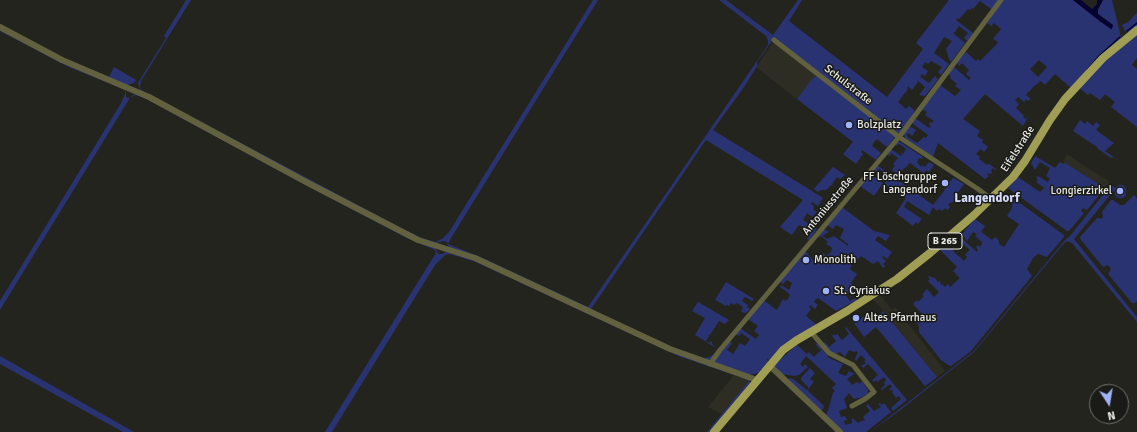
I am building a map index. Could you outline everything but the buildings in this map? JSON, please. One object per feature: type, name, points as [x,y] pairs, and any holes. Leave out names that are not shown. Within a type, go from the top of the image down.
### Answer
[{"type":"main road","name":"Eifelstraße","points":[[769,365],[782,350],[873,295],[909,270],[965,224],[990,199],[1008,184],[1065,99],[1103,58],[1137,30]]},
{"type":"main road","name":"B 265","points":[[714,432],[769,365]]},
{"type":"street","name":"Antoniusstraße","points":[[710,364],[720,350],[899,137],[1001,0]]},
{"type":"street","points":[[0,27],[62,60],[149,97],[409,236],[475,258],[658,344],[757,380]]},
{"type":"street","name":"Schulstraße","points":[[774,40],[899,137],[978,189],[990,199]]},
{"type":"street","points":[[811,332],[829,353],[853,365],[874,392],[852,406]]},
{"type":"street","points":[[769,365],[840,432]]},
{"type":"shaded area","points":[[186,0],[191,0],[141,81],[141,90],[405,230],[435,242],[442,239],[449,232],[593,0],[598,0],[448,244],[485,259],[588,307],[768,45],[766,36],[719,0],[726,0],[773,35],[798,0],[802,0],[789,21],[887,97],[923,49],[916,43],[949,0],[999,0],[992,9],[980,1],[973,9],[968,9],[959,19],[958,18],[956,20],[973,33],[967,41],[964,38],[968,33],[959,26],[953,33],[965,43],[951,62],[946,49],[952,41],[944,37],[934,53],[949,64],[941,75],[938,72],[942,67],[931,61],[928,64],[925,62],[922,67],[928,71],[925,76],[922,74],[920,77],[929,83],[935,76],[938,79],[925,96],[919,95],[925,87],[917,80],[918,82],[912,90],[908,86],[908,89],[898,102],[906,109],[909,106],[915,111],[901,132],[897,133],[774,38],[757,62],[757,66],[744,87],[713,130],[823,198],[818,206],[812,202],[811,204],[814,206],[813,209],[817,212],[812,217],[807,213],[803,220],[817,229],[809,240],[807,239],[811,233],[800,225],[792,235],[780,227],[803,200],[706,140],[591,309],[674,348],[704,358],[713,355],[718,349],[709,360],[671,348],[448,246],[447,242],[443,241],[436,243],[411,235],[141,92],[138,83],[166,38],[164,36]]},
{"type":"shaded area","points":[[1002,0],[1073,0],[1101,22],[1113,25],[1097,12],[1103,0],[1112,0],[1121,37],[1120,40],[1071,88],[1055,74],[1045,85],[1041,81],[1028,92],[1026,95],[1031,99],[1028,101],[1026,99],[1024,102],[1018,97],[1015,100],[1019,104],[1016,108],[1025,119],[1028,119],[1023,126],[985,94],[963,119],[980,131],[977,136],[983,140],[982,142],[988,147],[984,152],[980,149],[976,154],[980,157],[979,159],[987,165],[989,164],[996,169],[995,170],[993,168],[991,170],[992,173],[988,173],[987,174],[989,176],[985,179],[938,143],[933,157],[905,138],[904,134],[909,126],[916,130],[912,136],[909,133],[907,134],[909,138],[917,143],[924,137],[926,138],[928,135],[912,123],[915,118],[929,128],[931,126],[929,124],[930,122],[932,123],[934,121],[925,115],[927,112],[922,109],[940,85],[955,96],[961,90],[955,86],[957,84],[948,74],[954,67],[969,80],[971,78],[966,74],[969,70],[962,63],[959,66],[957,62],[966,52],[976,61],[978,59],[980,61],[997,44],[998,42],[993,39],[1001,29],[994,23],[991,26],[987,23],[991,18],[990,17]],"holes":[[[1039,60],[1047,67],[1038,77],[1030,69]]]},
{"type":"shaded area","points":[[1073,0],[1081,0],[1092,9],[1097,4],[1097,0],[1103,0],[1098,9],[1098,14],[1113,25],[1112,29],[1101,22]]},
{"type":"shaded area","points":[[1137,13],[1137,27],[1129,32],[1125,31],[1122,25],[1128,22]]},
{"type":"shaded area","points":[[0,29],[123,88],[126,92],[126,97],[130,97],[0,310],[0,301],[120,105],[125,91],[69,67],[0,31]]},
{"type":"shaded area","points":[[1137,34],[1137,58],[1132,65],[1137,69],[1137,127],[1111,107],[1115,102],[1105,94],[1100,100],[1090,93],[1088,95],[1079,88],[1105,61]]},
{"type":"shaded area","points":[[775,43],[819,77],[812,79],[797,99],[756,67],[772,44]]},
{"type":"shaded area","points":[[114,67],[136,80],[134,83],[127,85],[109,77]]},
{"type":"shaded area","points":[[817,76],[894,135],[895,137],[887,147],[877,139],[874,142],[872,146],[881,153],[876,160],[862,150],[861,152],[863,154],[856,164],[843,154],[853,142],[797,99],[812,79]]},
{"type":"shaded area","points":[[138,94],[433,247],[436,249],[438,254],[446,252],[468,257],[657,345],[736,374],[737,376],[681,357],[476,262],[450,254],[445,255],[435,265],[332,432],[325,432],[436,253],[435,250],[407,238],[296,180],[149,100],[137,95],[131,97]]},
{"type":"shaded area","points":[[1080,120],[1085,124],[1087,121],[1093,126],[1096,122],[1100,125],[1096,130],[1114,143],[1105,151],[1124,164],[1113,157],[1111,158],[1073,131]]},
{"type":"shaded area","points":[[900,142],[923,157],[922,159],[919,158],[917,162],[921,167],[922,165],[925,167],[929,162],[934,165],[929,172],[926,170],[924,173],[926,175],[910,163],[897,175],[892,170],[895,166],[893,164],[898,158],[891,153],[890,156],[887,154],[891,149],[901,156],[901,152],[903,154],[906,149],[898,144],[897,146],[895,144]]},
{"type":"shaded area","points":[[1067,154],[1110,182],[1105,188],[1063,162]]},
{"type":"shaded area","points":[[1035,156],[1055,168],[1060,162],[1065,163],[1105,188],[1087,210],[1083,208],[1081,211],[1084,213],[1069,231],[1008,188],[1018,177],[1040,192],[1044,188],[1050,192],[1036,182],[1038,180],[1036,178],[1038,176],[1048,182],[1050,179],[1046,176],[1050,168],[1040,162],[1035,170],[1031,163]]},
{"type":"shaded area","points":[[877,165],[933,205],[944,191],[949,181],[953,178],[964,184],[954,198],[957,200],[948,205],[950,207],[948,210],[945,208],[942,211],[939,209],[937,211],[933,207],[929,215],[907,201],[904,207],[922,219],[918,224],[916,222],[913,226],[896,213],[906,198],[884,184],[886,181],[883,180],[886,174],[879,169],[877,173],[874,171]]},
{"type":"shaded area","points":[[833,167],[845,175],[840,179],[837,177],[832,184],[833,186],[831,185],[826,190],[821,190],[818,192],[814,189],[812,191]]},
{"type":"shaded area","points":[[870,174],[883,183],[874,196],[860,186]]},
{"type":"shaded area","points":[[1111,185],[1115,188],[1119,185],[1123,185],[1126,189],[1126,195],[1123,198],[1118,198],[1115,195],[1114,190],[1074,239],[1137,317],[1137,322],[1072,243],[1068,241],[1064,243],[974,352],[870,432],[974,351]]},
{"type":"shaded area","points":[[1134,195],[1137,199],[1137,301],[1132,303],[1108,274],[1111,269],[1108,265],[1103,267],[1080,237],[1097,218],[1101,219],[1103,217],[1102,212],[1111,200],[1120,205],[1124,205]]},
{"type":"shaded area","points":[[1013,198],[1064,235],[1064,237],[1047,257],[1038,254],[1033,258],[1027,269],[1032,276],[971,351],[951,366],[948,365],[941,360],[919,332],[919,326],[914,320],[915,319],[926,330],[917,320],[922,314],[913,304],[917,300],[918,302],[924,296],[922,295],[927,289],[934,297],[939,292],[928,281],[930,279],[928,277],[929,276],[934,277],[938,282],[940,281],[941,285],[942,284],[945,287],[948,284],[950,287],[960,278],[953,271],[957,267],[940,250],[948,243],[955,253],[964,261],[967,257],[965,255],[970,250],[962,243],[958,249],[951,240],[959,236],[977,252],[978,250],[976,247],[978,245],[980,247],[982,242],[975,236],[977,234],[973,232],[967,241],[962,234],[975,219],[985,226],[981,232],[992,240],[995,237],[999,241],[999,244],[1004,247],[1019,224],[1007,216],[1012,208]]},
{"type":"shaded area","points":[[842,207],[874,231],[890,235],[886,241],[878,236],[875,240],[892,252],[887,259],[883,256],[882,257],[886,261],[883,264],[885,266],[883,268],[878,261],[873,264],[861,256],[857,260],[848,257],[848,263],[852,264],[850,269],[857,274],[851,283],[855,287],[853,288],[853,292],[851,291],[846,295],[850,301],[855,298],[857,300],[836,311],[818,298],[815,300],[814,302],[818,305],[815,309],[810,305],[809,307],[811,309],[806,316],[817,325],[770,360],[767,359],[769,362],[758,373],[750,375],[715,363],[715,360],[729,341],[732,343],[727,350],[733,354],[740,343],[745,346],[750,339],[741,333],[739,336],[735,334],[740,328],[756,339],[759,335],[754,331],[758,326],[748,319],[763,300],[777,310],[783,299],[785,301],[788,299],[790,295],[780,287],[781,285],[789,290],[792,283],[787,280],[783,284],[779,281],[805,251],[813,260],[823,253],[826,256],[831,252],[832,248],[826,245],[828,242],[822,237],[817,236],[824,229],[829,232],[822,236],[827,239],[834,236],[848,246],[848,244],[840,238],[844,229],[836,225],[833,229],[827,225]]},
{"type":"shaded area","points":[[726,282],[754,299],[752,301],[745,297],[742,301],[748,305],[747,307],[750,309],[746,313],[741,312],[743,307],[737,303],[734,305],[731,303],[729,306],[726,306],[715,300]]},
{"type":"shaded area","points":[[880,295],[892,310],[895,307],[945,371],[937,377],[873,299]]},
{"type":"shaded area","points":[[698,302],[729,320],[725,324],[719,321],[710,335],[708,335],[709,336],[706,341],[710,343],[711,341],[712,344],[718,349],[695,335],[705,318],[692,311]]},
{"type":"shaded area","points":[[883,311],[937,377],[925,386],[876,327],[864,337],[854,323],[866,315],[871,321],[873,319],[871,318],[877,314],[878,316]]},
{"type":"shaded area","points":[[846,327],[907,400],[893,411],[891,408],[901,399],[899,396],[896,398],[892,392],[893,391],[889,389],[892,387],[890,384],[882,390],[881,389],[885,385],[884,383],[886,380],[884,377],[877,382],[876,380],[874,382],[872,380],[878,375],[868,364],[863,368],[861,366],[866,363],[864,361],[866,360],[861,355],[856,361],[855,359],[858,352],[849,350],[845,357],[840,352],[836,354],[830,352],[823,343],[825,342],[829,347],[836,341],[832,336],[834,334],[835,336],[837,334],[842,340],[849,334],[845,328]]},
{"type":"shaded area","points":[[817,343],[829,358],[843,364],[838,373],[846,376],[849,371],[854,374],[847,379],[852,385],[857,382],[859,384],[862,381],[868,390],[868,393],[864,397],[854,399],[849,393],[844,399],[847,408],[839,411],[841,417],[845,416],[847,420],[844,421],[845,425],[852,423],[853,418],[858,423],[863,420],[864,421],[865,420],[863,417],[870,411],[866,406],[868,404],[874,411],[881,407],[878,404],[880,403],[882,405],[884,403],[891,412],[866,432],[842,432],[825,416],[835,391],[832,388],[836,384],[806,356],[800,364],[803,367],[805,364],[808,367],[799,375],[794,376],[780,374],[776,371],[774,365],[797,345],[807,354],[809,352],[814,357],[821,350],[816,345]]},
{"type":"shaded area","points":[[0,356],[134,432],[123,432],[0,364]]},
{"type":"shaded area","points":[[810,368],[815,373],[810,379],[814,382],[808,389],[801,378]]},
{"type":"shaded area","points":[[734,375],[749,381],[722,414],[708,407]]},
{"type":"shaded area","points":[[742,376],[749,380],[750,385],[711,432],[707,432],[749,381],[740,377]]},
{"type":"shaded area","points":[[790,378],[807,390],[823,405],[824,408],[821,411],[787,380]]},
{"type":"waterway","points":[[1127,31],[1137,23]]},
{"type":"waterway","points":[[1087,70],[1099,56],[1120,37]]},
{"type":"place","name":"Bolzplatz","points":[[849,125]]},
{"type":"place","name":"FF Löschgruppe Langendorf","points":[[945,183]]},
{"type":"place","name":"Longierzirkel","points":[[1120,191]]},
{"type":"place","name":"Monolith","points":[[806,260]]},
{"type":"place","name":"St. Cyriakus","points":[[826,291]]},
{"type":"place","name":"Altes Pfarrhaus","points":[[856,318]]},
{"type":"district","name":"Langendorf","points":[[987,199]]}]
